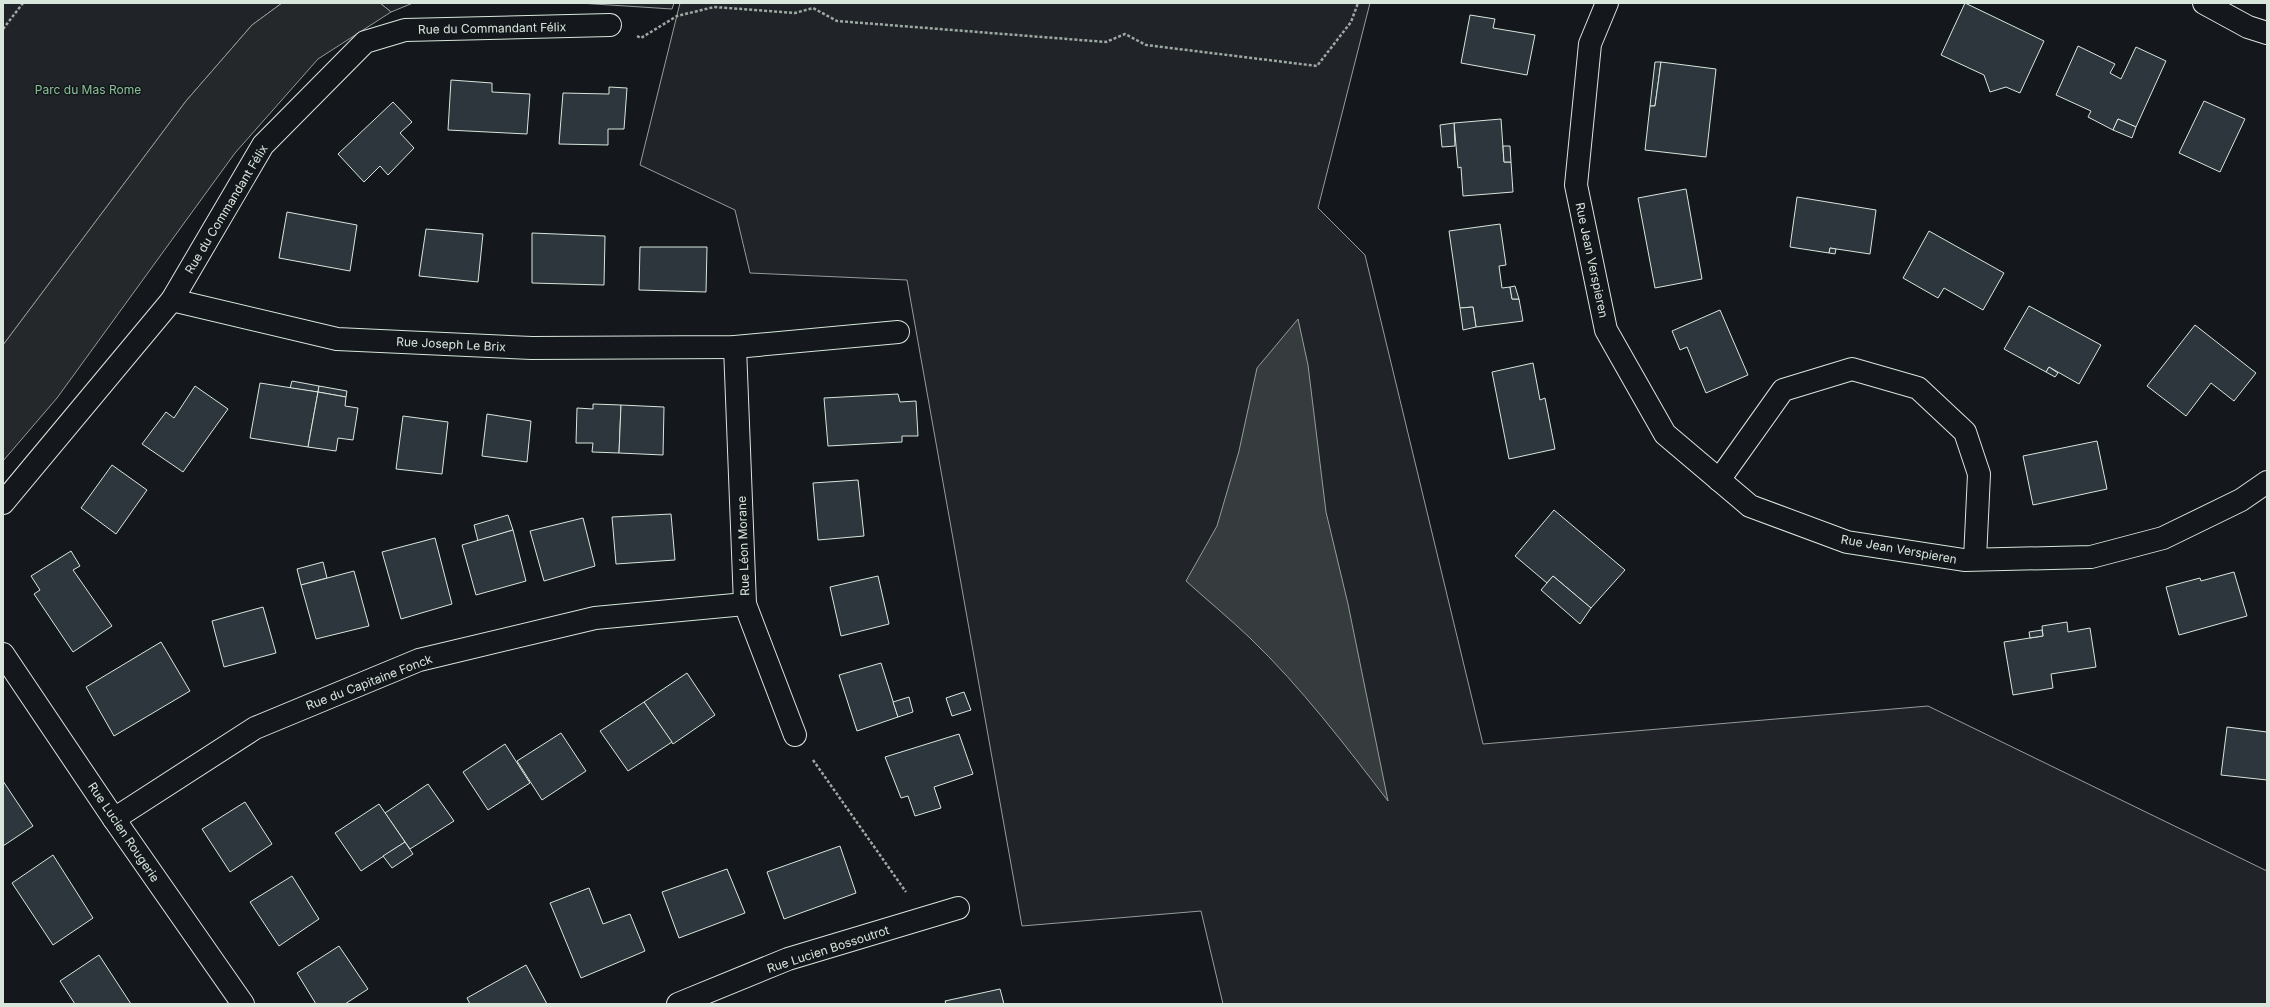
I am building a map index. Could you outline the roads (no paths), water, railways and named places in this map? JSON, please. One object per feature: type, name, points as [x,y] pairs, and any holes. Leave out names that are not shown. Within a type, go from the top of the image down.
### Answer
[{"type":"street","name":"Rue Jean Verspieren","points":[[1607,3],[1590,44],[1576,185],[1606,330],[1665,434],[1750,506],[1847,542],[1964,560],[2091,557],[2163,538],[2241,500],[2267,482]]},
{"type":"street","points":[[2204,3],[2248,27],[2267,33]]},
{"type":"street","name":"Rue du Commandant Félix","points":[[3,503],[172,300],[264,145],[365,42],[405,30],[610,25]]},
{"type":"street","name":"Rue Joseph Le Brix","points":[[172,300],[337,339],[532,348],[735,347],[898,332]]},
{"type":"street","name":"Rue Léon Morane","points":[[735,347],[745,604],[795,735]]},
{"type":"street","name":"Rue Jean Verspieren","points":[[1719,480],[1784,390],[1852,369],[1918,388],[1965,432],[1979,474],[1975,559]]},
{"type":"street","name":"Rue du Capitaine Fonck","points":[[114,819],[255,728],[419,660],[596,618],[745,604]]},
{"type":"street","name":"Rue Lucien Rougerie","points":[[4,657],[114,819],[243,1004]]},
{"type":"street","name":"Rue Lucien Bossoutrot","points":[[678,1004],[788,959],[958,908]]},
{"type":"park label","name":"Parc du Mas Rome","points":[[88,89]]}]
